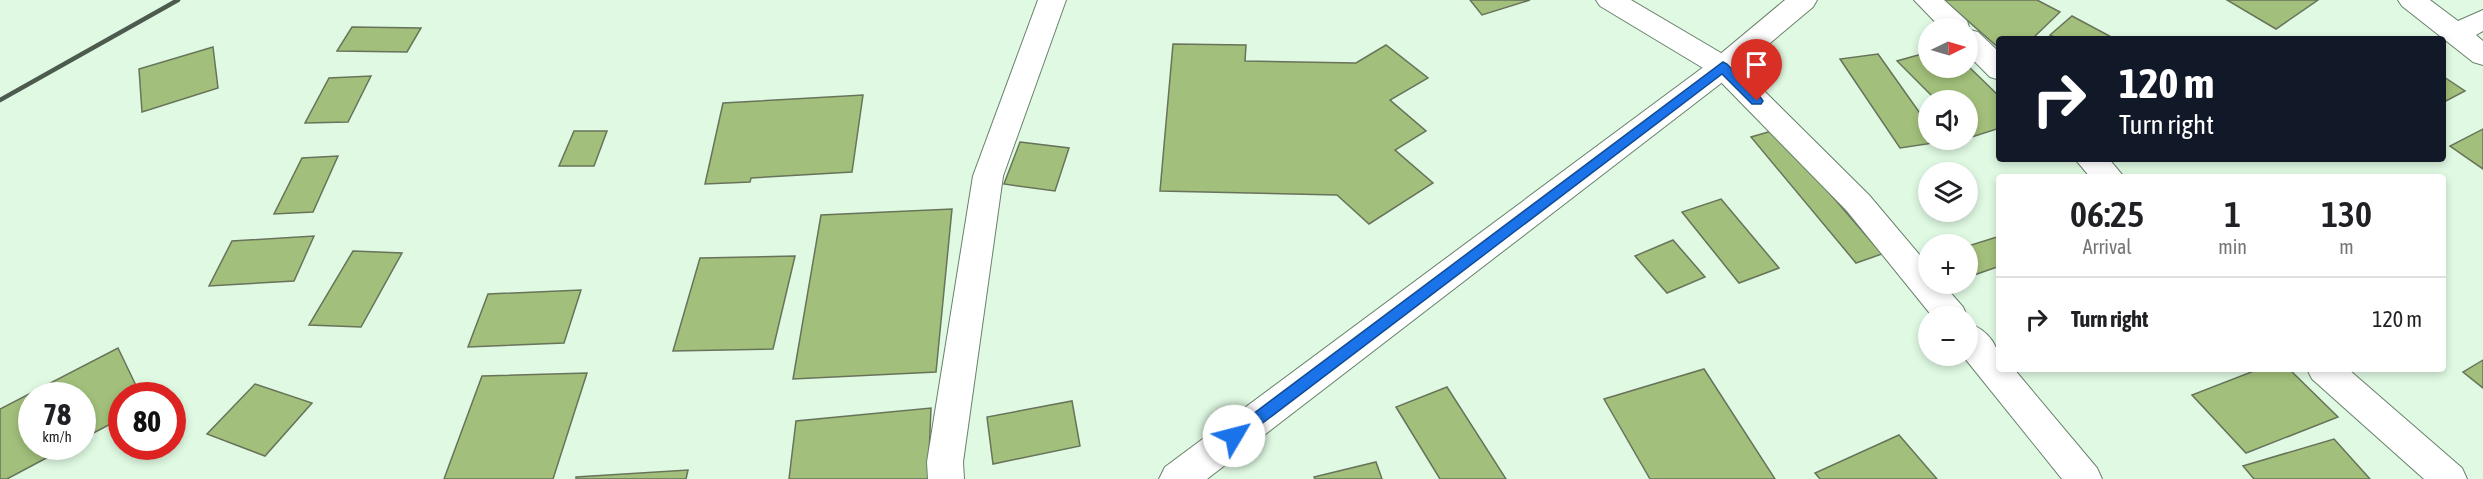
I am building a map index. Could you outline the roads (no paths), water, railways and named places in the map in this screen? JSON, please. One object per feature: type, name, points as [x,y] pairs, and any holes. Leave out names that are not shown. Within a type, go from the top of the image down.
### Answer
[{"type":"highway","points":[[1178,479],[1723,67],[1803,0]]},
{"type":"street","points":[[946,479],[945,462],[988,176],[1052,0]]},
{"type":"street","points":[[1610,0],[1723,67],[1858,203],[1943,306]]},
{"type":"street","points":[[1928,0],[1947,18]]},
{"type":"street","points":[[2412,0],[2483,55]]},
{"type":"street","points":[[2456,34],[2483,19]]},
{"type":"street","points":[[1978,49],[1996,66]]},
{"type":"street","points":[[2093,162],[2106,174]]},
{"type":"street","points":[[1978,349],[1996,371]]},
{"type":"street","points":[[1997,372],[2084,479]]},
{"type":"street","points":[[2327,372],[2449,479]]},
{"type":"railway","points":[[0,100],[178,0]]}]
